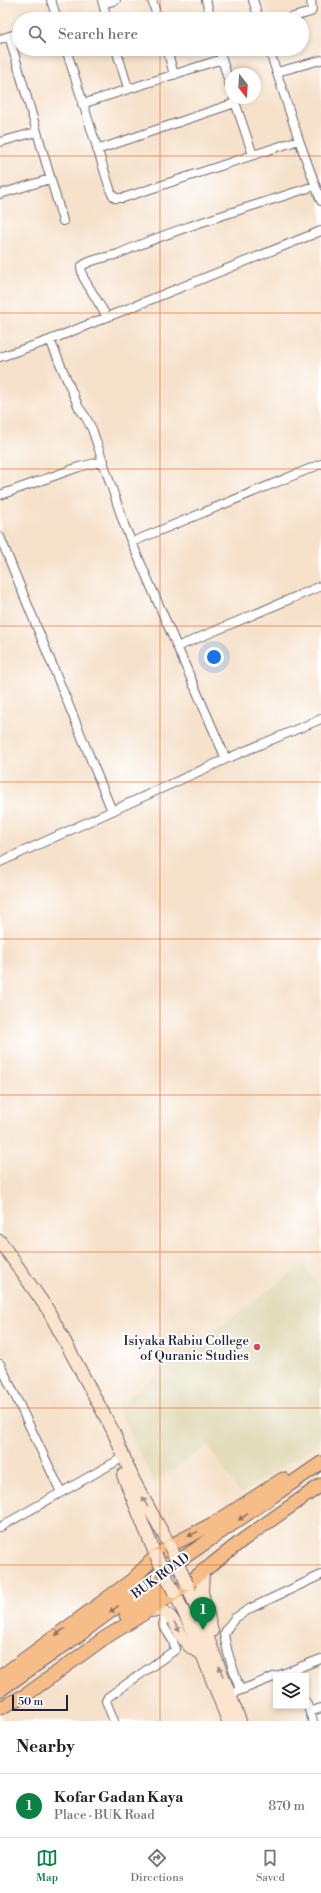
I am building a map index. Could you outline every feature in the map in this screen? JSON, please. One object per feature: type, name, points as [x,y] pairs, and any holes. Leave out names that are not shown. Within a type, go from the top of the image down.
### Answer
[{"type":"main road","points":[[0,1242],[48,1310],[82,1370],[120,1459],[156,1556],[201,1653],[228,1721]]},
{"type":"main road","points":[[0,1255],[42,1314],[120,1459],[170,1546],[212,1646],[235,1692],[240,1721]]},
{"type":"main road","points":[[0,1677],[132,1580],[156,1556],[170,1546],[218,1521],[321,1454]]},
{"type":"main road","name":"BUK ROAD","points":[[0,1690],[163,1572],[321,1464]]},
{"type":"main road","name":"BUK ROAD","points":[[0,1703],[321,1480]]},
{"type":"main road","points":[[0,1708],[26,1695],[103,1639],[148,1611],[187,1584],[244,1539],[321,1485]]},
{"type":"main road","points":[[203,1570],[202,1592],[212,1628],[212,1646]]},
{"type":"main road","points":[[148,1611],[157,1609],[165,1610],[171,1617],[186,1644],[193,1650],[201,1653]]},
{"type":"street","points":[[51,0],[55,12]]},
{"type":"street","points":[[105,12],[102,2],[116,0]]},
{"type":"street","points":[[152,0],[156,12]]},
{"type":"street","points":[[206,0],[209,12]]},
{"type":"street","points":[[253,0],[257,12]]},
{"type":"street","points":[[309,13],[312,9],[311,0]]},
{"type":"street","points":[[0,39],[12,35]]},
{"type":"street","points":[[9,36],[12,47]]},
{"type":"street","points":[[15,56],[63,221]]},
{"type":"street","points":[[68,56],[97,150],[111,192],[115,198],[123,198],[299,140]]},
{"type":"street","points":[[118,56],[128,88]]},
{"type":"street","points":[[168,56],[174,75]]},
{"type":"street","points":[[221,56],[225,69]]},
{"type":"street","points":[[271,56],[314,186],[321,201]]},
{"type":"street","points":[[82,104],[222,59]]},
{"type":"street","points":[[277,72],[321,60]]},
{"type":"street","points":[[97,150],[225,104]]},
{"type":"street","points":[[236,104],[253,155]]},
{"type":"street","points":[[0,142],[36,132]]},
{"type":"street","points":[[0,194],[50,179]]},
{"type":"street","points":[[107,317],[83,277],[81,267],[84,264],[103,259],[143,243],[314,186]]},
{"type":"street","points":[[0,357],[50,340],[321,231]]},
{"type":"street","points":[[50,340],[79,408],[92,429],[132,542],[226,759]]},
{"type":"street","points":[[0,495],[79,467],[104,460]]},
{"type":"street","points":[[132,542],[321,464]]},
{"type":"street","points":[[0,537],[112,811]]},
{"type":"street","points":[[177,647],[321,586]]},
{"type":"street","points":[[0,862],[226,759],[321,719]]},
{"type":"street","points":[[0,1364],[61,1492]]},
{"type":"street","points":[[0,1526],[120,1459]]},
{"type":"street","points":[[273,1678],[235,1692],[224,1636],[228,1627],[235,1618],[251,1608],[321,1576]]},
{"type":"street","points":[[114,1721],[106,1701],[108,1697],[175,1650],[173,1641],[163,1625],[165,1610]]},
{"type":"street","points":[[296,1673],[321,1659]]},
{"type":"street","points":[[310,1712],[321,1708]]},
{"type":"street","points":[[309,1709],[313,1721]]},
{"type":"shaded area","name":"Isiyaka Rabiu College of Quranic Studies","points":[[304,1264],[321,1290],[321,1442],[240,1494],[208,1445],[154,1483],[117,1405]]},
{"type":"place","name":"Isiyaka Rabiu College of Quranic Studies","points":[[257,1347]]},
{"type":"place","name":"Kofar Gadan Kaya","points":[[203,1630]]}]
